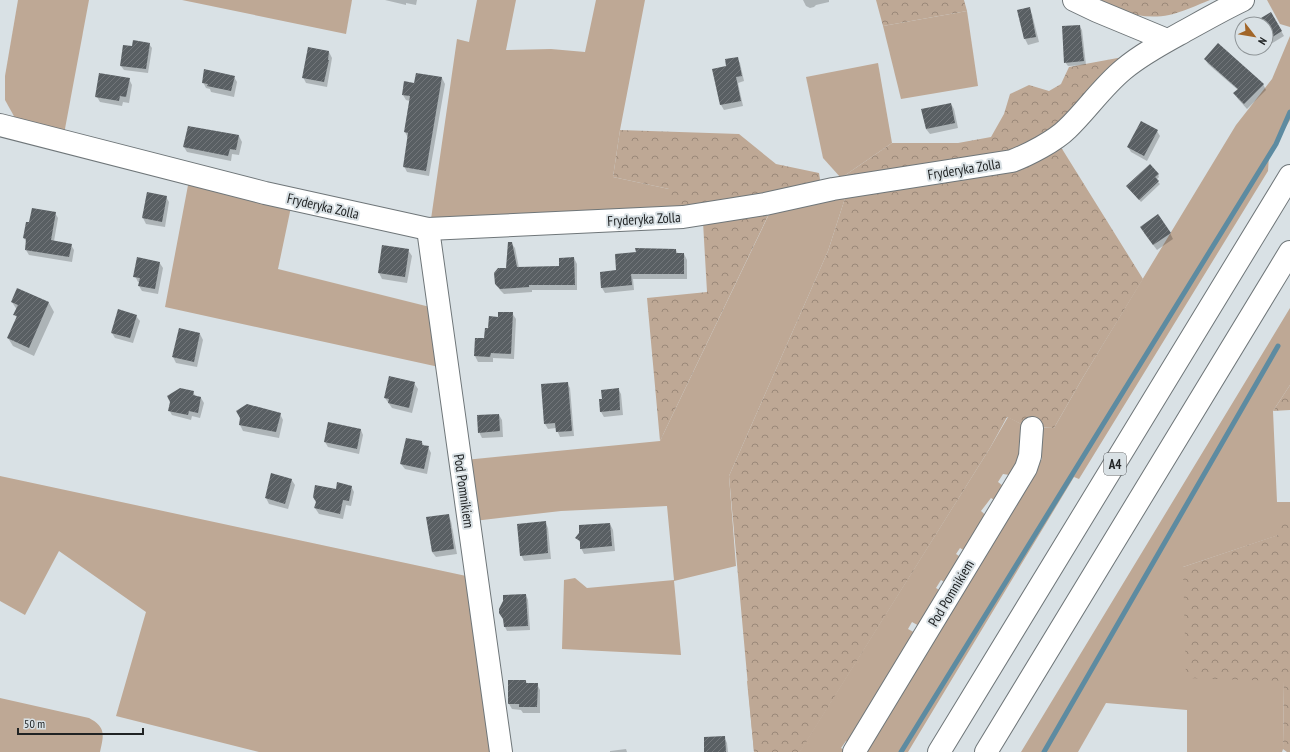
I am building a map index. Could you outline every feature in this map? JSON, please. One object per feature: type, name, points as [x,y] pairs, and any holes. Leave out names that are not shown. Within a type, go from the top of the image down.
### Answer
[{"type":"main road","points":[[1074,0],[1142,31],[1167,40]]},
{"type":"main road","name":"Fryderyka Zolla","points":[[0,126],[265,193],[428,229],[683,217],[765,204],[833,189],[1012,161],[1020,158],[1059,136],[1114,77],[1133,62],[1167,40],[1242,0]]},
{"type":"main road","name":"A4","points":[[939,752],[1290,176]]},
{"type":"main road","name":"Pod Pomnikiem","points":[[428,229],[501,752]]},
{"type":"main road","points":[[986,752],[1290,252]]},
{"type":"main road","name":"Pod Pomnikiem","points":[[854,752],[1026,468],[1030,456],[1032,428]]},
{"type":"green space","points":[[18,0],[89,0],[64,134],[15,118],[5,100],[5,76]]},
{"type":"green space","points":[[182,0],[352,0],[346,34]]},
{"type":"green space","points":[[477,0],[516,0],[506,50],[551,49],[585,52],[596,0],[645,0],[620,130],[613,177],[669,189],[669,210],[431,219],[457,39],[469,42]]},
{"type":"green space","points":[[876,0],[964,0],[967,11],[883,26]]},
{"type":"green space","points":[[1087,0],[1210,0],[1174,14],[1148,16],[1128,13]]},
{"type":"green space","points":[[1267,0],[1290,0],[1290,27],[1280,24]]},
{"type":"green space","points":[[967,11],[978,86],[901,99],[883,26]]},
{"type":"green space","points":[[1290,36],[1290,120],[1269,155],[1268,171],[1079,479],[1074,477],[908,752],[861,752],[996,529],[1042,459],[1039,441],[1040,428],[1054,428],[1082,379],[1236,125],[1272,79]]},
{"type":"green space","points":[[1123,57],[1062,124],[1012,156],[989,155],[955,159],[951,164],[841,178],[892,143],[958,143],[991,137],[1004,114],[1010,94],[1029,85],[1049,91],[1061,84],[1069,67]]},
{"type":"green space","points":[[878,63],[892,143],[841,178],[823,158],[806,77]]},
{"type":"green space","points":[[620,130],[739,134],[776,164],[819,173],[821,186],[778,195],[660,441],[647,298],[707,292],[703,222],[669,210],[669,189],[613,177]]},
{"type":"green space","points":[[1059,144],[1143,279],[1054,428],[1027,427],[1007,417],[990,448],[800,752],[754,752],[729,476],[828,251],[847,192],[989,176],[1021,166]]},
{"type":"green space","points":[[189,180],[291,207],[278,269],[434,308],[439,367],[165,307]]},
{"type":"green space","points":[[847,192],[828,251],[729,476],[736,566],[674,581],[681,655],[562,649],[564,580],[575,578],[587,588],[674,580],[667,506],[561,511],[474,521],[465,460],[660,441],[772,208]]},
{"type":"green space","points":[[1290,308],[1290,385],[1273,411],[1277,502],[1290,502],[1290,522],[1278,522],[1279,535],[1183,567],[1284,681],[1282,752],[1187,752],[1187,710],[1106,703],[1078,752],[1021,752]]},
{"type":"green space","points":[[1290,385],[1290,410],[1273,411]]},
{"type":"green space","points":[[1008,417],[1027,427],[1016,476],[1003,474],[998,482],[1007,489],[999,503],[991,498],[981,511],[991,520],[969,553],[960,548],[956,554],[965,560],[949,585],[941,580],[936,588],[944,593],[923,628],[912,622],[908,629],[919,635],[908,651],[893,666],[868,707],[862,729],[853,745],[846,741],[841,748],[847,752],[754,752],[747,681],[768,677],[800,751]]},
{"type":"green space","points":[[0,476],[471,577],[495,752],[259,752],[116,716],[146,612],[59,551],[25,615],[0,601]]},
{"type":"green space","points":[[1278,522],[1290,522],[1290,752],[1283,749],[1284,681],[1186,678],[1183,567],[1278,535]]},
{"type":"green space","points":[[0,698],[89,718],[95,721],[101,728],[103,736],[100,752],[0,752]]},
{"type":"building","points":[[1030,7],[1036,37],[1024,39],[1017,10]]},
{"type":"building","points":[[1271,12],[1273,16],[1264,16]]},
{"type":"building","points":[[1274,17],[1282,31],[1274,36]]},
{"type":"building","points":[[1080,25],[1084,61],[1064,63],[1062,26]]},
{"type":"building","points":[[133,40],[150,43],[146,69],[120,66],[123,45],[132,46]]},
{"type":"building","points":[[1218,43],[1264,84],[1244,104],[1233,93],[1238,89],[1204,59]]},
{"type":"building","points":[[308,47],[329,51],[329,60],[324,82],[302,78]]},
{"type":"building","points":[[738,57],[742,76],[736,77],[741,101],[720,105],[712,69],[726,66],[725,59]]},
{"type":"building","points":[[204,69],[235,76],[231,91],[207,86],[208,84],[202,83]]},
{"type":"building","points":[[99,73],[130,78],[126,97],[120,96],[119,101],[95,97]]},
{"type":"building","points":[[416,73],[442,77],[426,171],[403,167],[408,133],[404,132],[410,96],[402,95],[404,81],[414,83]]},
{"type":"building","points":[[951,103],[955,123],[926,129],[921,109]]},
{"type":"building","points":[[1141,121],[1158,130],[1144,156],[1127,147]]},
{"type":"building","points":[[188,126],[239,135],[236,150],[230,149],[228,156],[183,147]]},
{"type":"building","points":[[1150,164],[1159,174],[1155,177],[1159,181],[1139,200],[1126,186]]},
{"type":"building","points":[[147,192],[167,196],[162,222],[142,218]]},
{"type":"building","points":[[32,208],[56,212],[51,240],[72,244],[69,257],[25,250],[26,239],[23,238],[26,222],[29,222]]},
{"type":"building","points":[[1158,214],[1171,233],[1153,245],[1140,227]]},
{"type":"building","points":[[508,242],[512,242],[517,267],[559,266],[559,258],[574,257],[575,285],[529,285],[529,287],[500,289],[495,284],[494,273],[498,268],[506,268]]},
{"type":"building","points":[[382,245],[409,249],[405,277],[378,273]]},
{"type":"building","points":[[635,248],[676,249],[676,253],[684,253],[684,274],[631,274],[632,285],[601,288],[600,272],[616,270],[615,254],[636,252]]},
{"type":"building","points":[[137,257],[160,262],[155,289],[138,286],[140,278],[133,277]]},
{"type":"building","points":[[17,288],[49,302],[29,348],[7,338],[17,316],[13,315],[18,305],[11,302]]},
{"type":"building","points":[[118,309],[137,315],[130,338],[111,333]]},
{"type":"building","points":[[498,312],[513,312],[511,354],[491,353],[490,357],[474,356],[475,338],[484,338],[485,328],[488,328],[489,316],[498,317]]},
{"type":"building","points":[[179,328],[200,333],[194,362],[172,357]]},
{"type":"building","points":[[389,376],[415,382],[409,408],[388,403],[389,399],[384,398]]},
{"type":"building","points":[[568,382],[572,431],[556,432],[555,423],[544,424],[541,384]]},
{"type":"building","points":[[180,388],[194,391],[193,395],[201,397],[198,413],[189,411],[188,415],[168,411],[170,402],[167,396]]},
{"type":"building","points":[[619,388],[620,410],[600,412],[599,399],[602,399],[601,390]]},
{"type":"building","points":[[247,404],[281,413],[276,432],[239,425],[240,418],[236,411]]},
{"type":"building","points":[[499,414],[500,431],[478,433],[477,415]]},
{"type":"building","points":[[328,422],[361,429],[357,449],[324,442]]},
{"type":"building","points":[[406,438],[422,441],[422,445],[429,446],[424,469],[400,464]]},
{"type":"building","points":[[271,473],[292,479],[285,504],[265,498]]},
{"type":"building","points":[[337,482],[352,486],[349,501],[343,500],[340,514],[314,508],[316,502],[313,497],[315,485],[336,489]]},
{"type":"building","points":[[449,514],[454,549],[432,552],[426,517]]},
{"type":"building","points":[[546,521],[548,553],[520,556],[517,524]]},
{"type":"building","points":[[610,523],[612,546],[580,549],[580,541],[575,538],[579,533],[579,525]]},
{"type":"building","points":[[526,594],[528,626],[504,627],[503,619],[499,613],[499,609],[503,601],[503,595]]},
{"type":"building","points":[[508,680],[526,680],[526,683],[538,683],[537,707],[519,707],[519,704],[508,704]]},
{"type":"building","points":[[725,736],[726,752],[704,752],[704,737]]},
{"type":"waterway","points":[[901,752],[1276,144],[1290,112]]},
{"type":"waterway","points":[[1044,752],[1278,346]]}]
